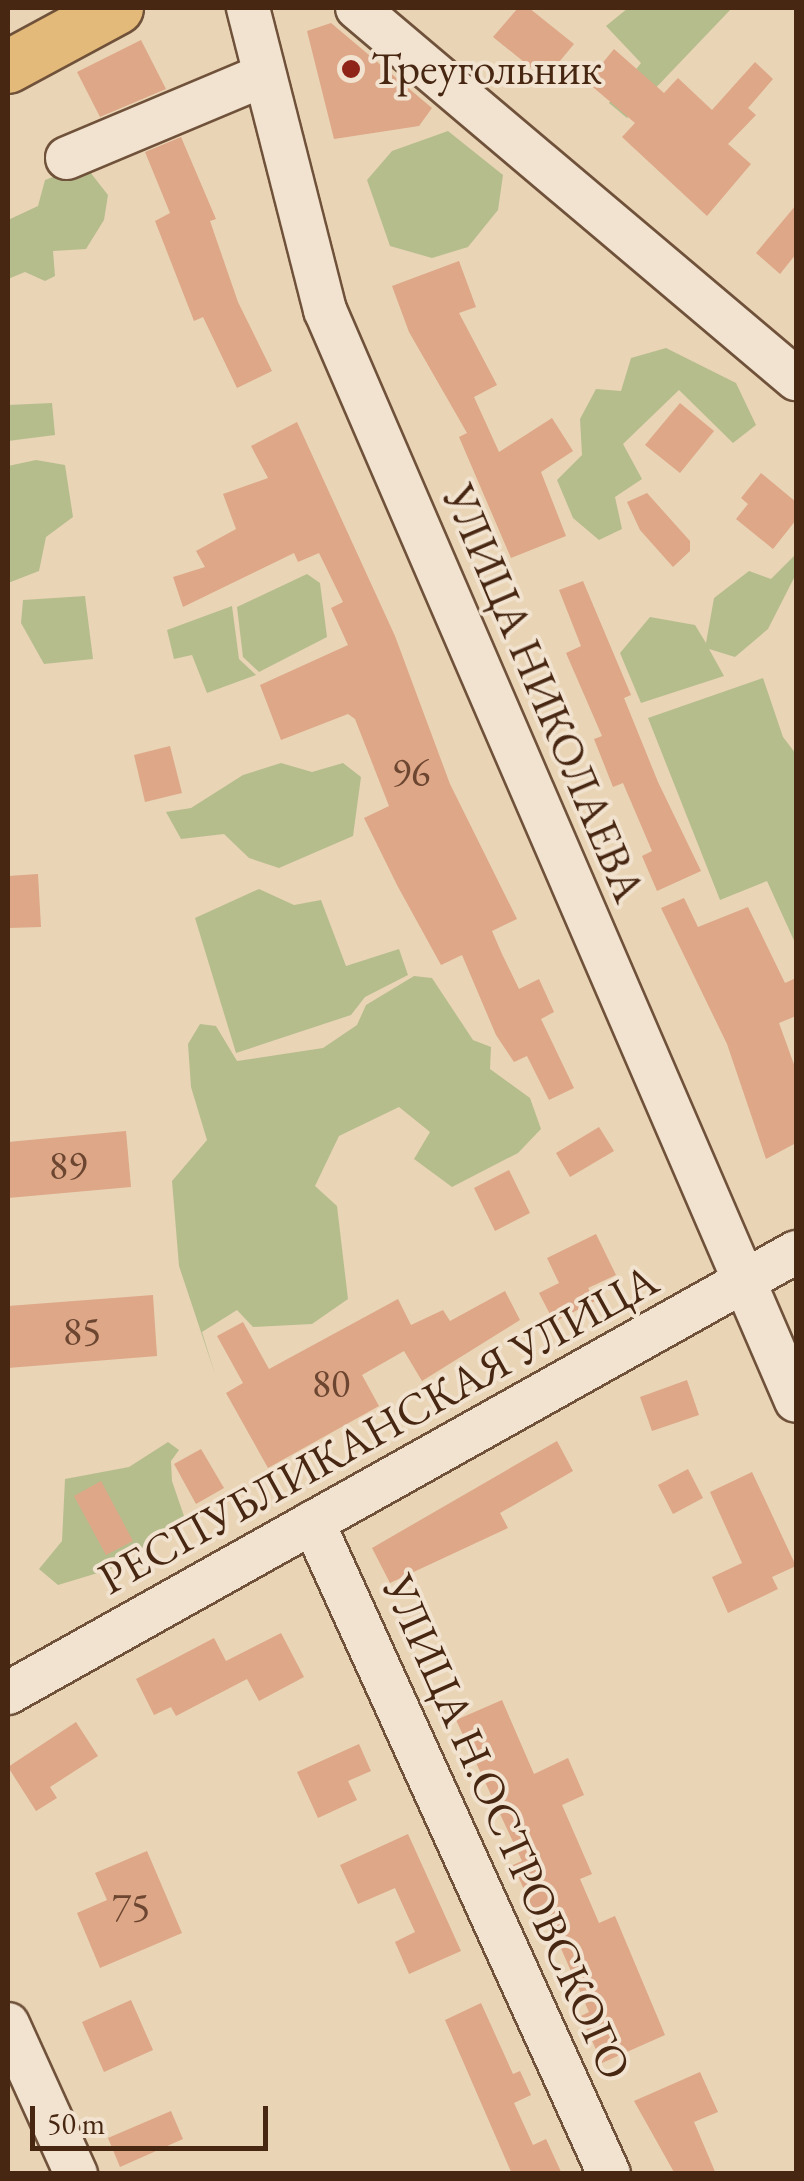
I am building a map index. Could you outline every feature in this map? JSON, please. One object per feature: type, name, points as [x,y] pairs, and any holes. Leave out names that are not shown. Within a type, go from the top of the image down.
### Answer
[{"type":"main road","points":[[8,67],[117,8]]},
{"type":"street","name":"УЛИЦА НИКОЛАЕВА","points":[[248,8],[324,310],[796,1401]]},
{"type":"street","points":[[357,8],[796,379]]},
{"type":"street","points":[[67,158],[264,75]]},
{"type":"street","name":"РЕСПУБЛИКАНСКАЯ УЛИЦА","points":[[8,1693],[796,1252]]},
{"type":"street","name":"УЛИЦА Н.ОСТРОВСКОГО","points":[[313,1522],[608,2174]]},
{"type":"street","points":[[8,2024],[76,2174]]},
{"type":"green space","points":[[628,8],[732,8],[627,118],[609,103],[641,63],[606,26]]},
{"type":"green space","points":[[448,131],[503,175],[498,210],[468,247],[432,258],[390,246],[367,180],[392,151]]},
{"type":"green space","points":[[71,170],[90,172],[108,195],[104,220],[86,249],[53,251],[55,276],[45,281],[25,272],[8,279],[8,220],[38,206],[45,180]]},
{"type":"green space","points":[[666,348],[736,383],[756,425],[733,443],[679,390],[623,444],[642,479],[615,497],[622,529],[599,540],[573,518],[557,480],[582,455],[580,419],[596,389],[621,391],[631,358]]},
{"type":"green space","points":[[52,403],[55,435],[8,441],[8,405]]},
{"type":"green space","points":[[36,460],[65,465],[73,517],[46,537],[39,571],[8,583],[8,466]]},
{"type":"green space","points":[[796,554],[796,574],[768,629],[735,657],[709,649],[724,676],[641,703],[620,653],[650,617],[695,625],[706,643],[714,598],[749,571],[771,579]]},
{"type":"green space","points":[[307,574],[320,583],[327,637],[259,672],[243,657],[237,607]]},
{"type":"green space","points":[[85,596],[93,659],[44,664],[21,623],[23,600]]},
{"type":"green space","points":[[232,606],[239,659],[256,675],[207,693],[192,655],[174,659],[167,630]]},
{"type":"green space","points":[[763,678],[783,737],[796,754],[796,945],[767,881],[720,900],[648,718]]},
{"type":"green space","points":[[281,763],[312,772],[343,763],[361,777],[353,836],[279,868],[249,858],[224,834],[181,839],[166,812],[191,808],[243,775]]},
{"type":"green space","points":[[259,889],[294,905],[321,900],[346,966],[399,949],[408,975],[365,997],[351,1015],[236,1053],[195,918]]},
{"type":"green space","points":[[414,976],[432,978],[473,1040],[491,1047],[490,1069],[530,1098],[541,1129],[518,1153],[452,1187],[414,1159],[430,1132],[399,1107],[339,1136],[315,1186],[337,1206],[348,1299],[312,1324],[253,1327],[237,1310],[202,1332],[215,1374],[179,1266],[172,1181],[207,1140],[191,1087],[188,1044],[200,1024],[216,1026],[237,1061],[323,1048],[357,1025],[366,1005]]},
{"type":"green space","points":[[168,1442],[179,1450],[171,1461],[172,1481],[185,1519],[111,1569],[58,1585],[39,1569],[62,1541],[65,1479],[129,1467]]},
{"type":"building","points":[[518,8],[529,8],[574,44],[545,79],[493,37]]},
{"type":"building","name":"Треугольник","points":[[331,23],[432,108],[419,126],[334,139],[307,31]]},
{"type":"building","points":[[141,40],[166,89],[100,117],[77,72]]},
{"type":"building","points":[[614,49],[664,93],[678,78],[712,110],[755,62],[773,79],[748,108],[756,115],[728,144],[751,164],[707,216],[622,137],[635,123],[587,82]]},
{"type":"building","points":[[181,137],[216,219],[210,221],[238,302],[272,371],[237,388],[203,317],[194,321],[155,221],[170,213],[145,152]]},
{"type":"building","points":[[796,205],[796,254],[780,274],[756,253]]},
{"type":"building","points":[[459,261],[476,307],[459,313],[497,385],[474,397],[499,452],[552,418],[573,451],[541,472],[566,536],[511,558],[459,437],[467,433],[409,332],[392,286]]},
{"type":"building","points":[[680,403],[714,431],[680,473],[645,445]]},
{"type":"building","points":[[297,422],[395,636],[450,784],[517,919],[492,931],[502,954],[519,989],[539,979],[554,1012],[541,1019],[574,1088],[549,1100],[527,1056],[514,1062],[496,1035],[462,955],[441,965],[397,885],[364,818],[389,806],[355,719],[348,714],[281,740],[260,685],[348,645],[331,608],[343,602],[319,553],[298,562],[294,553],[183,607],[173,577],[205,567],[196,551],[236,529],[223,494],[268,478],[251,446]]},
{"type":"building","points":[[761,473],[796,502],[796,520],[773,549],[736,519],[748,504],[741,498]]},
{"type":"building","points":[[647,493],[690,541],[690,551],[673,567],[640,530],[627,502]]},
{"type":"building","points":[[583,581],[631,695],[624,698],[658,782],[701,871],[657,891],[642,856],[652,851],[623,783],[613,787],[594,739],[602,736],[566,653],[581,646],[559,590]]},
{"type":"building","points":[[170,746],[182,793],[145,802],[134,755]]},
{"type":"building","points":[[38,874],[41,927],[8,928],[8,876]]},
{"type":"building","points":[[684,898],[698,927],[748,907],[785,983],[796,978],[796,1016],[779,1023],[796,1070],[796,1143],[766,1159],[727,1044],[661,908]]},
{"type":"building","points":[[599,1127],[614,1151],[570,1177],[556,1153]]},
{"type":"building","points":[[126,1131],[131,1187],[8,1198],[8,1142]]},
{"type":"building","points":[[509,1170],[530,1213],[495,1231],[474,1188]]},
{"type":"building","points":[[596,1234],[616,1275],[588,1288],[595,1301],[554,1322],[539,1293],[559,1283],[547,1258]]},
{"type":"building","points":[[505,1291],[520,1320],[422,1381],[404,1351],[362,1375],[379,1406],[268,1468],[226,1393],[243,1383],[217,1336],[243,1322],[269,1369],[398,1299],[411,1325],[443,1310],[450,1321]]},
{"type":"building","points":[[153,1295],[157,1356],[8,1368],[8,1306]]},
{"type":"building","points":[[687,1380],[699,1415],[652,1431],[640,1397]]},
{"type":"building","points":[[557,1441],[573,1471],[500,1513],[508,1528],[390,1583],[372,1548]]},
{"type":"building","points":[[201,1449],[224,1488],[196,1504],[174,1464]]},
{"type":"building","points":[[688,1469],[703,1498],[673,1514],[658,1485]]},
{"type":"building","points":[[752,1472],[796,1566],[772,1577],[778,1589],[728,1613],[712,1577],[742,1563],[710,1492]]},
{"type":"building","points":[[101,1481],[133,1541],[106,1555],[74,1496]]},
{"type":"building","points":[[281,1633],[304,1677],[259,1701],[247,1679],[176,1716],[171,1707],[154,1715],[136,1679],[214,1638],[226,1661]]},
{"type":"building","points":[[502,1700],[534,1774],[568,1758],[584,1795],[562,1805],[592,1874],[580,1879],[599,1923],[615,1916],[665,2035],[602,2063],[581,2016],[589,2012],[544,1910],[535,1914],[513,1865],[522,1861],[456,1720]]},
{"type":"building","points":[[76,1722],[98,1756],[50,1787],[57,1798],[36,1811],[8,1767]]},
{"type":"building","points":[[359,1744],[371,1771],[348,1781],[357,1800],[318,1818],[297,1772]]},
{"type":"building","points":[[408,1834],[461,1951],[409,1974],[395,1942],[415,1932],[395,1888],[358,1904],[340,1865]]},
{"type":"building","points":[[147,1851],[182,1933],[100,1968],[77,1913],[107,1900],[95,1873]]},
{"type":"building","points":[[131,2000],[153,2050],[104,2072],[82,2022]]},
{"type":"building","points":[[481,2003],[513,2074],[520,2071],[531,2095],[514,2103],[533,2145],[546,2139],[562,2174],[512,2174],[445,2020]]},
{"type":"building","points":[[700,2072],[718,2112],[694,2122],[716,2174],[675,2174],[634,2101]]},
{"type":"building","points":[[171,2111],[183,2139],[120,2167],[108,2138]]},
{"type":"place","name":"Треугольник","points":[[351,69]]}]
